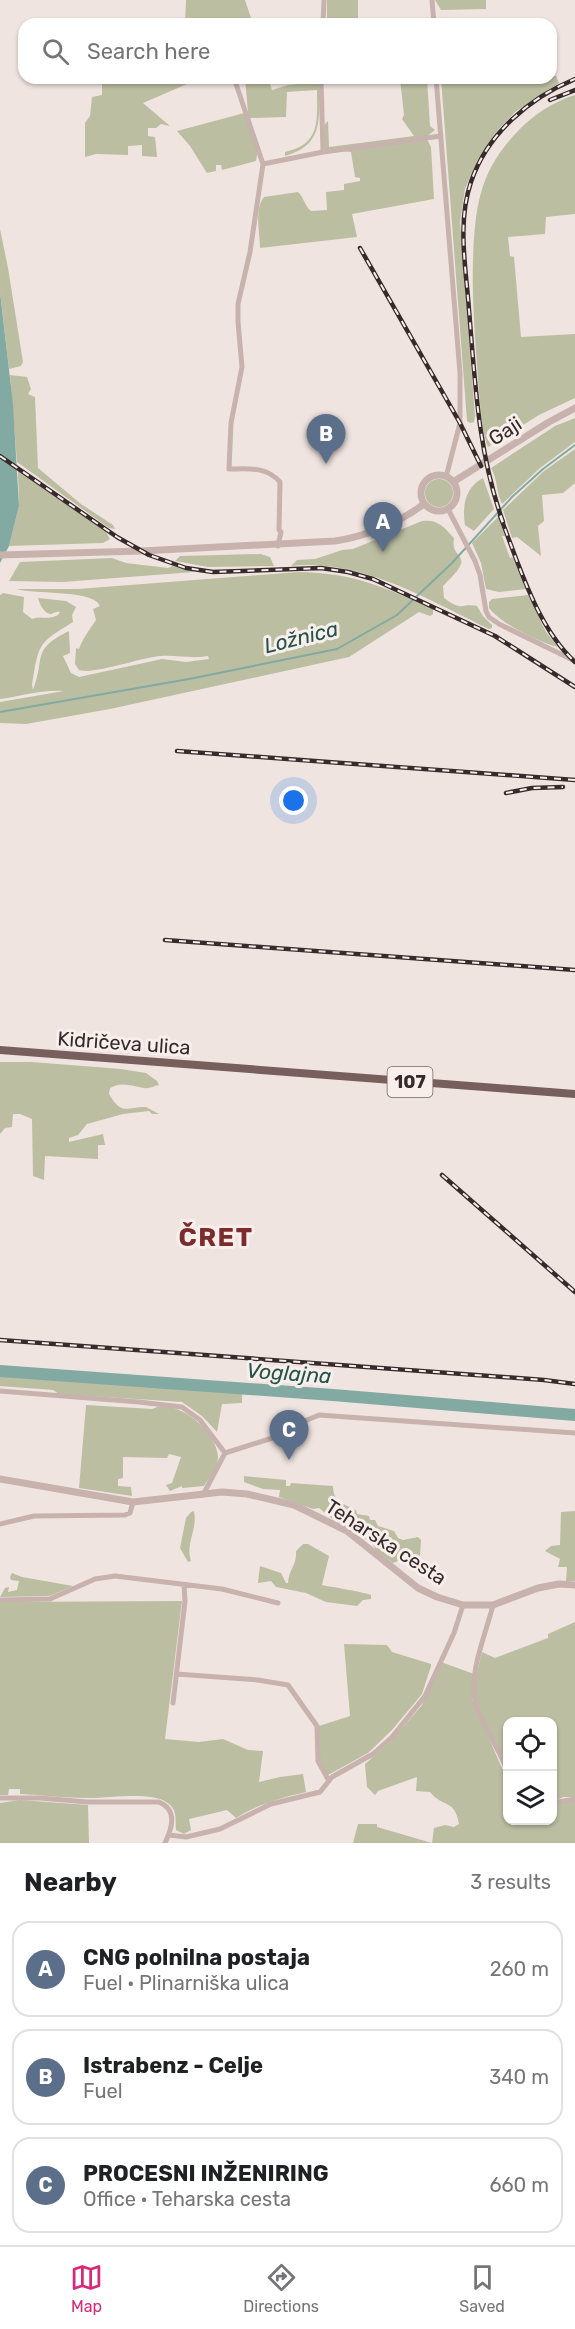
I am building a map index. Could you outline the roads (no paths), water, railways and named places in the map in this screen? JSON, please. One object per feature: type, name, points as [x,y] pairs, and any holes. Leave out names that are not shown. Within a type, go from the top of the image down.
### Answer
[{"type":"main road","name":"Kidričeva ulica","points":[[0,1050],[575,1094]]},
{"type":"street","points":[[323,18],[324,0]]},
{"type":"street","points":[[432,0],[434,18]]},
{"type":"street","points":[[236,84],[263,164],[250,252],[238,304],[242,367],[231,423],[229,469],[259,469],[273,474],[280,482],[279,530],[281,532],[278,546]]},
{"type":"street","points":[[321,84],[323,152]]},
{"type":"street","points":[[437,84],[461,402],[460,423],[446,477]]},
{"type":"street","points":[[263,164],[323,152],[441,136]]},
{"type":"street","name":"Gaji","points":[[453,482],[575,408]]},
{"type":"street","points":[[436,476],[446,477],[453,482],[457,494],[456,500],[448,509],[434,511],[424,504],[421,490],[426,480],[436,476]]},
{"type":"street","points":[[0,555],[278,546],[355,538],[398,521],[424,504]]},
{"type":"street","points":[[448,509],[475,561],[480,575],[484,606],[489,617],[575,661]]},
{"type":"street","points":[[0,1391],[182,1407],[208,1428],[225,1453]]},
{"type":"street","points":[[204,1492],[225,1453],[285,1434],[300,1423],[319,1415],[575,1433]]},
{"type":"street","name":"Teharska cesta","points":[[0,1479],[133,1502],[204,1492],[222,1492],[263,1497],[294,1505],[347,1531],[418,1587],[437,1597],[463,1605],[493,1605],[538,1588],[559,1584],[575,1585]]},
{"type":"street","points":[[0,1524],[34,1516],[126,1515],[130,1513],[133,1502]]},
{"type":"street","points":[[0,1600],[50,1599],[95,1579],[115,1576],[222,1589],[278,1603]]},
{"type":"street","points":[[172,1703],[185,1601],[184,1585]]},
{"type":"street","points":[[169,1835],[186,1837],[220,1829],[271,1804],[320,1792],[329,1780],[373,1754],[392,1737],[425,1696],[454,1633],[463,1605]]},
{"type":"street","points":[[493,1605],[480,1652],[474,1683],[474,1697],[476,1707],[501,1754],[507,1771]]},
{"type":"street","points":[[176,1674],[288,1684],[317,1726],[318,1761],[329,1780]]},
{"type":"street","points":[[0,1798],[40,1798],[87,1802],[159,1802],[170,1812],[172,1820],[165,1843]]},
{"type":"street","points":[[557,1802],[575,1799]]},
{"type":"water","points":[[0,292],[13,404],[19,506],[9,546],[0,563]]},
{"type":"waterway","name":"Ložnica","points":[[0,712],[189,679],[337,649],[397,615],[452,563],[512,497],[543,469],[575,445]]},
{"type":"waterway","name":"Voglajna","points":[[0,1371],[575,1415]]},
{"type":"railway","points":[[503,522],[488,470],[476,390],[464,246],[464,213],[471,182],[478,165],[499,133],[526,107],[575,79]]},
{"type":"railway","points":[[550,100],[575,90]]},
{"type":"railway","points":[[360,248],[460,423],[481,466]]},
{"type":"railway","points":[[0,456],[117,537],[149,555],[186,568],[213,572],[321,568],[373,579],[495,636],[575,687]]},
{"type":"railway","points":[[500,516],[539,613],[561,647],[575,662]]},
{"type":"railway","points":[[177,751],[575,780]]},
{"type":"railway","points":[[506,793],[532,788],[563,787]]},
{"type":"railway","points":[[165,940],[575,970]]},
{"type":"railway","points":[[442,1175],[575,1292]]},
{"type":"railway","points":[[0,1340],[575,1384]]},
{"type":"place","name":"Istrabenz - Celje","points":[[326,464]]},
{"type":"place","name":"CNG polnilna postaja","points":[[383,552]]},
{"type":"place","name":"PROCESNI INŽENIRING","points":[[289,1460]]},
{"type":"district","name":"ČRET","points":[[216,1237]]}]
